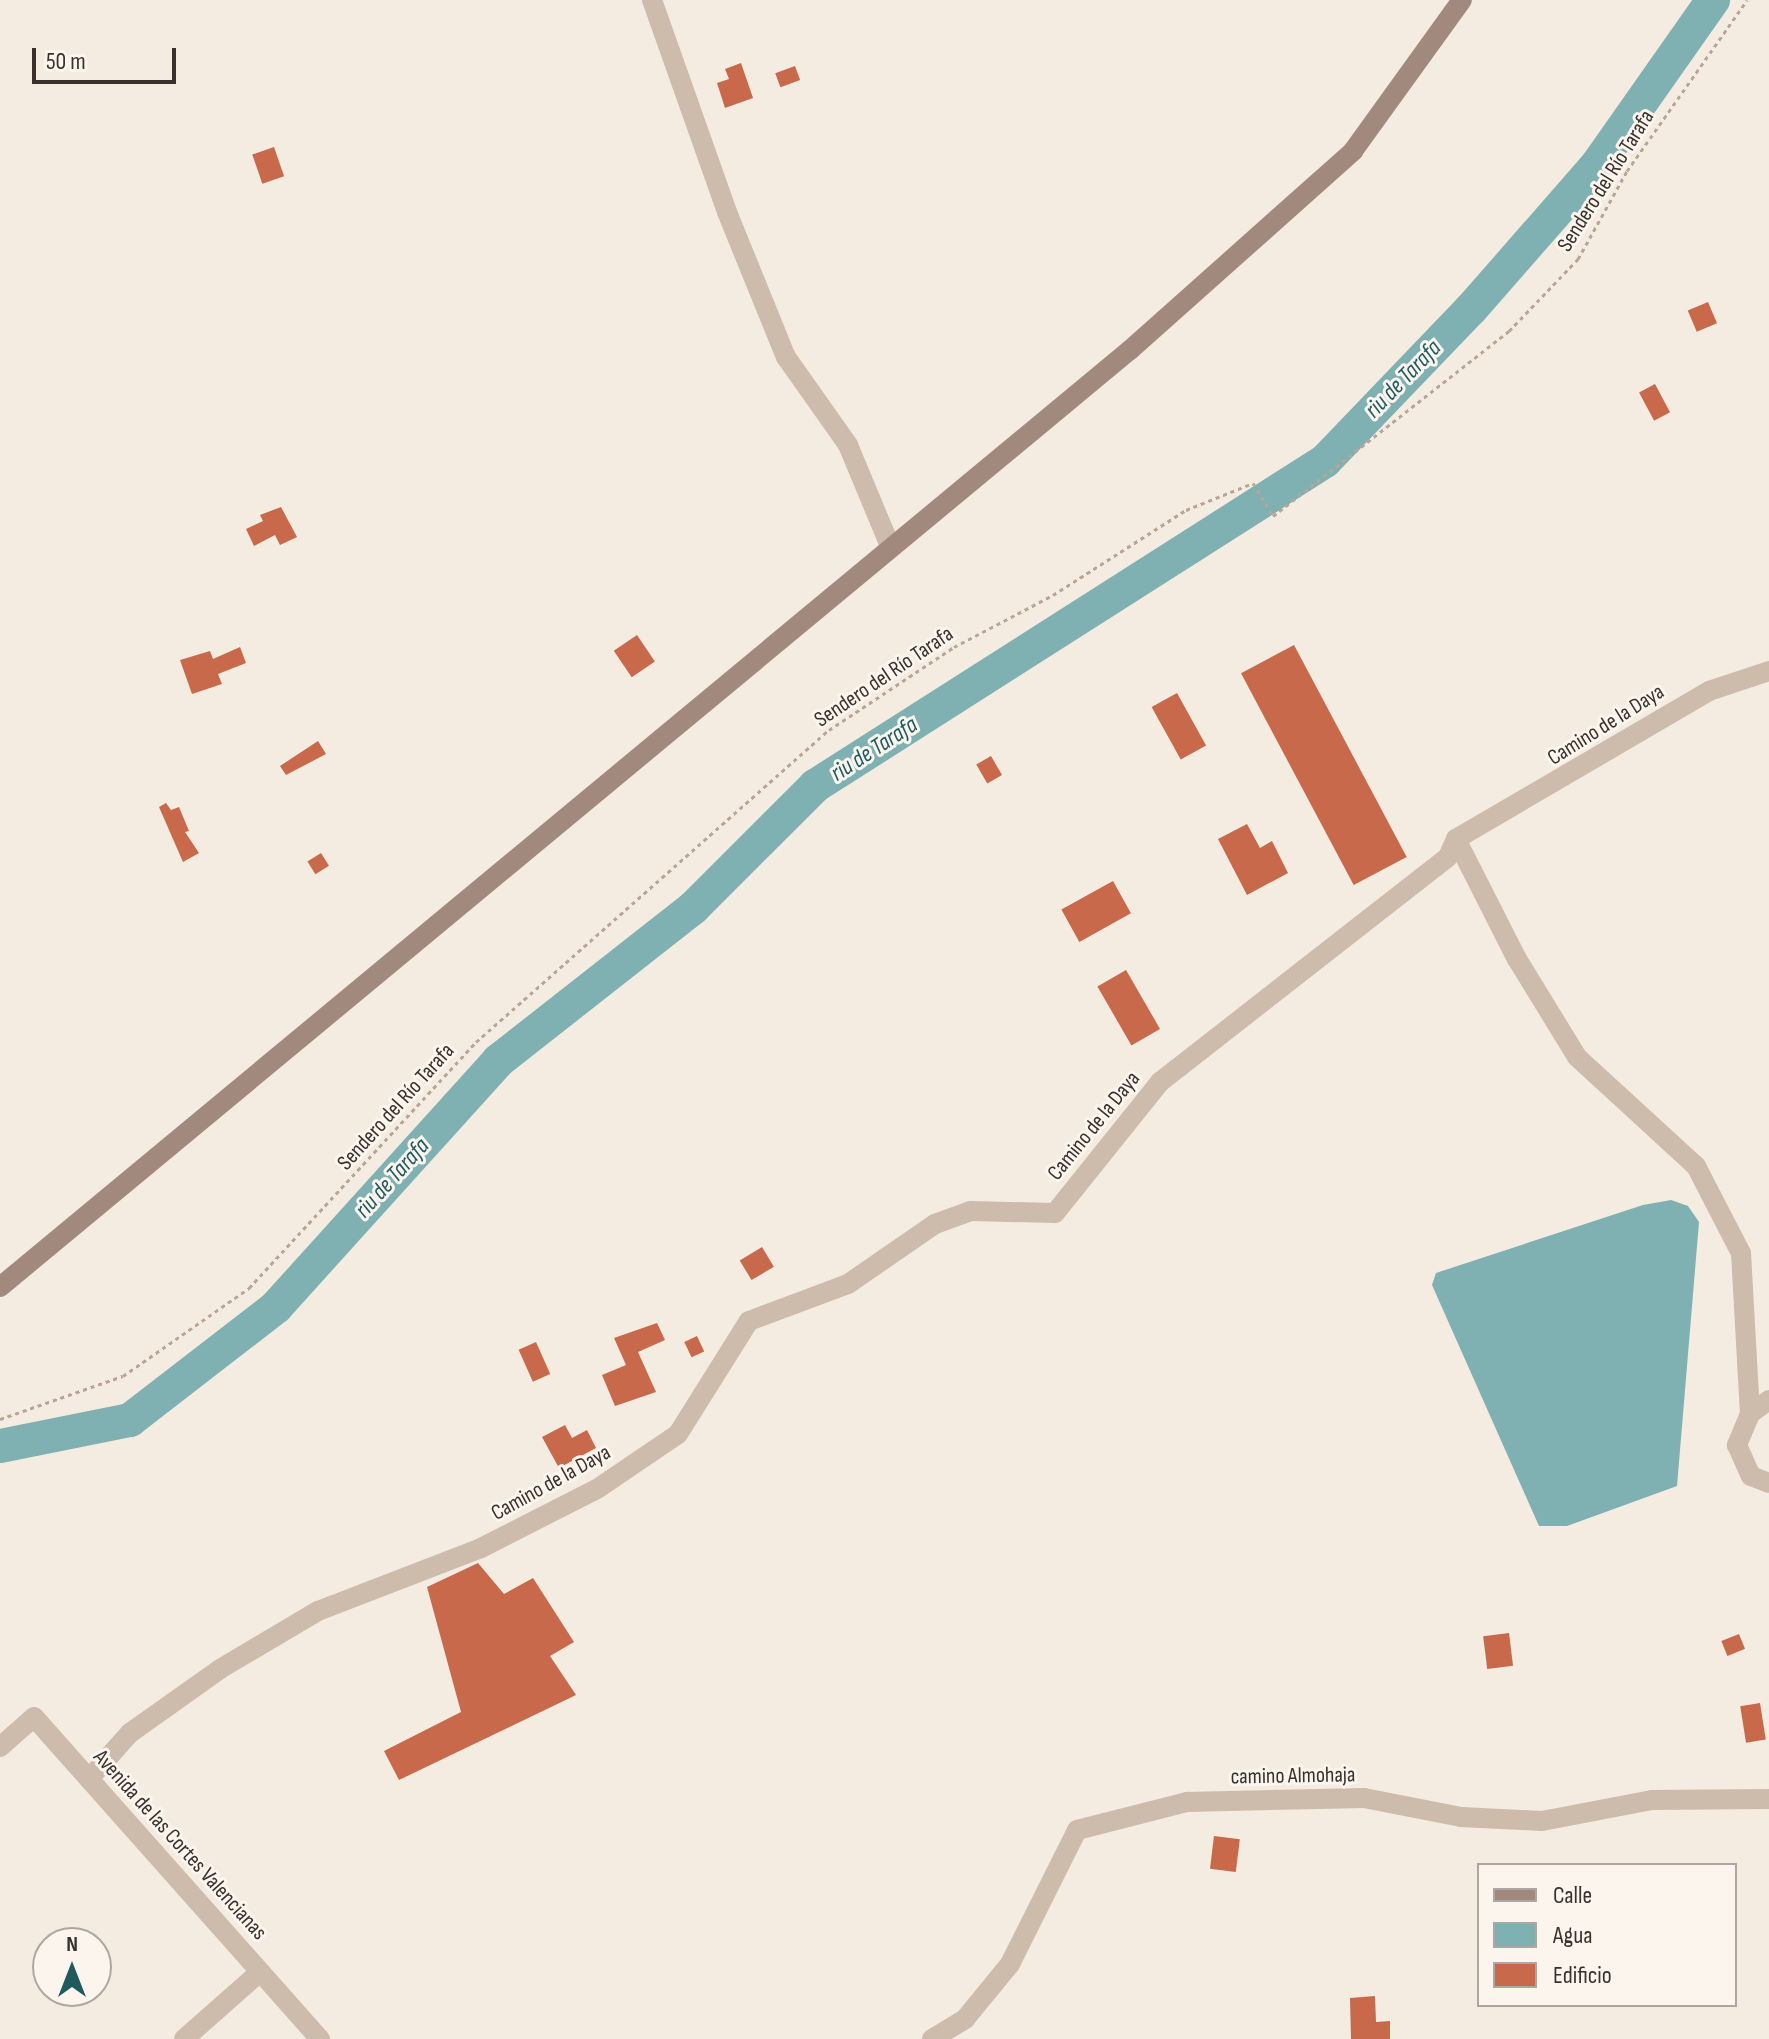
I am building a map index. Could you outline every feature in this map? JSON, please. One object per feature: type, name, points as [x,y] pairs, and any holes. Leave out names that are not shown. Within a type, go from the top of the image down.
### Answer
[{"type":"main road","points":[[0,1287],[1130,350],[1353,151],[1462,0]]},
{"type":"street","points":[[652,0],[727,212],[786,357],[848,445],[890,546]]},
{"type":"street","name":"Camino de la Daya","points":[[89,1779],[130,1733],[220,1669],[318,1611],[481,1548],[597,1489],[678,1434],[749,1321],[848,1284],[935,1224],[971,1211],[1055,1213],[1160,1082],[1448,857],[1456,839],[1709,691],[1769,671]]},
{"type":"street","points":[[1456,839],[1517,959],[1577,1057],[1696,1166],[1741,1253],[1750,1414],[1737,1445],[1751,1476],[1769,1483]]},
{"type":"street","points":[[1750,1414],[1769,1400]]},
{"type":"street","name":"Avenida de las Cortes Valencianas","points":[[0,1747],[34,1717],[320,2039]]},
{"type":"street","name":"camino Almohaja","points":[[932,2039],[965,2019],[1010,1964],[1077,1830],[1187,1802],[1364,1798],[1461,1817],[1542,1821],[1652,1800],[1769,1799]]},
{"type":"street","points":[[184,2039],[260,1972]]},
{"type":"path","name":"Sendero del Río Tarafa","points":[[0,1419],[123,1376],[249,1288],[476,1042],[829,730],[954,647],[1053,595],[1186,510],[1253,483],[1273,516],[1509,331],[1578,259],[1627,171],[1747,0]]},
{"type":"water","points":[[1671,1200],[1688,1206],[1699,1222],[1677,1486],[1567,1526],[1539,1526],[1432,1285],[1436,1273],[1643,1205]]},
{"type":"building","points":[[741,63],[753,98],[725,108],[717,83],[729,79],[725,69]]},
{"type":"building","points":[[795,66],[800,80],[780,87],[775,73]]},
{"type":"building","points":[[274,147],[284,176],[262,184],[252,154]]},
{"type":"building","points":[[1708,302],[1717,323],[1697,332],[1688,311]]},
{"type":"building","points":[[1655,384],[1670,412],[1654,421],[1639,392]]},
{"type":"building","points":[[281,507],[297,537],[280,545],[275,535],[254,546],[246,529],[263,521],[260,515]]},
{"type":"building","points":[[637,635],[655,662],[632,677],[614,651]]},
{"type":"building","points":[[1294,645],[1407,857],[1354,885],[1241,673]]},
{"type":"building","points":[[240,647],[246,663],[218,674],[222,684],[192,694],[180,660],[210,651],[213,659]]},
{"type":"building","points":[[1177,693],[1206,745],[1181,760],[1152,707]]},
{"type":"building","points":[[318,741],[326,754],[286,775],[280,766]]},
{"type":"building","points":[[991,756],[1002,775],[987,784],[976,765]]},
{"type":"building","points":[[166,803],[171,810],[179,807],[189,831],[185,832],[199,853],[183,862],[159,807]]},
{"type":"building","points":[[1247,824],[1260,848],[1272,841],[1288,873],[1247,895],[1218,839]]},
{"type":"building","points":[[321,853],[329,866],[315,874],[307,861]]},
{"type":"building","points":[[1113,881],[1131,913],[1079,942],[1061,910]]},
{"type":"building","points":[[1126,970],[1160,1029],[1131,1045],[1097,986]]},
{"type":"building","points":[[762,1247],[774,1267],[752,1280],[740,1260]]},
{"type":"building","points":[[657,1323],[665,1340],[638,1352],[656,1392],[615,1406],[602,1375],[626,1365],[614,1338]]},
{"type":"building","points":[[697,1336],[704,1351],[691,1357],[684,1342]]},
{"type":"building","points":[[536,1342],[550,1374],[533,1382],[519,1350]]},
{"type":"building","points":[[565,1425],[572,1438],[587,1430],[596,1448],[559,1468],[542,1437]]},
{"type":"building","points":[[478,1563],[504,1594],[533,1578],[574,1642],[550,1656],[576,1695],[399,1780],[384,1751],[461,1712],[427,1587]]},
{"type":"building","points":[[1509,1633],[1513,1666],[1487,1669],[1483,1636]]},
{"type":"building","points":[[1739,1634],[1745,1649],[1727,1656],[1721,1641]]},
{"type":"building","points":[[1760,1703],[1766,1740],[1746,1743],[1740,1706]]},
{"type":"building","points":[[1214,1836],[1240,1839],[1236,1872],[1210,1869]]},
{"type":"building","points":[[1375,1996],[1376,2022],[1390,2021],[1390,2039],[1351,2039],[1350,1998]]},
{"type":"waterway","name":"riu de Tarafa","points":[[0,1446],[130,1420],[276,1307],[498,1061],[693,908],[815,786],[1325,461],[1471,309],[1597,165],[1713,0]]}]
